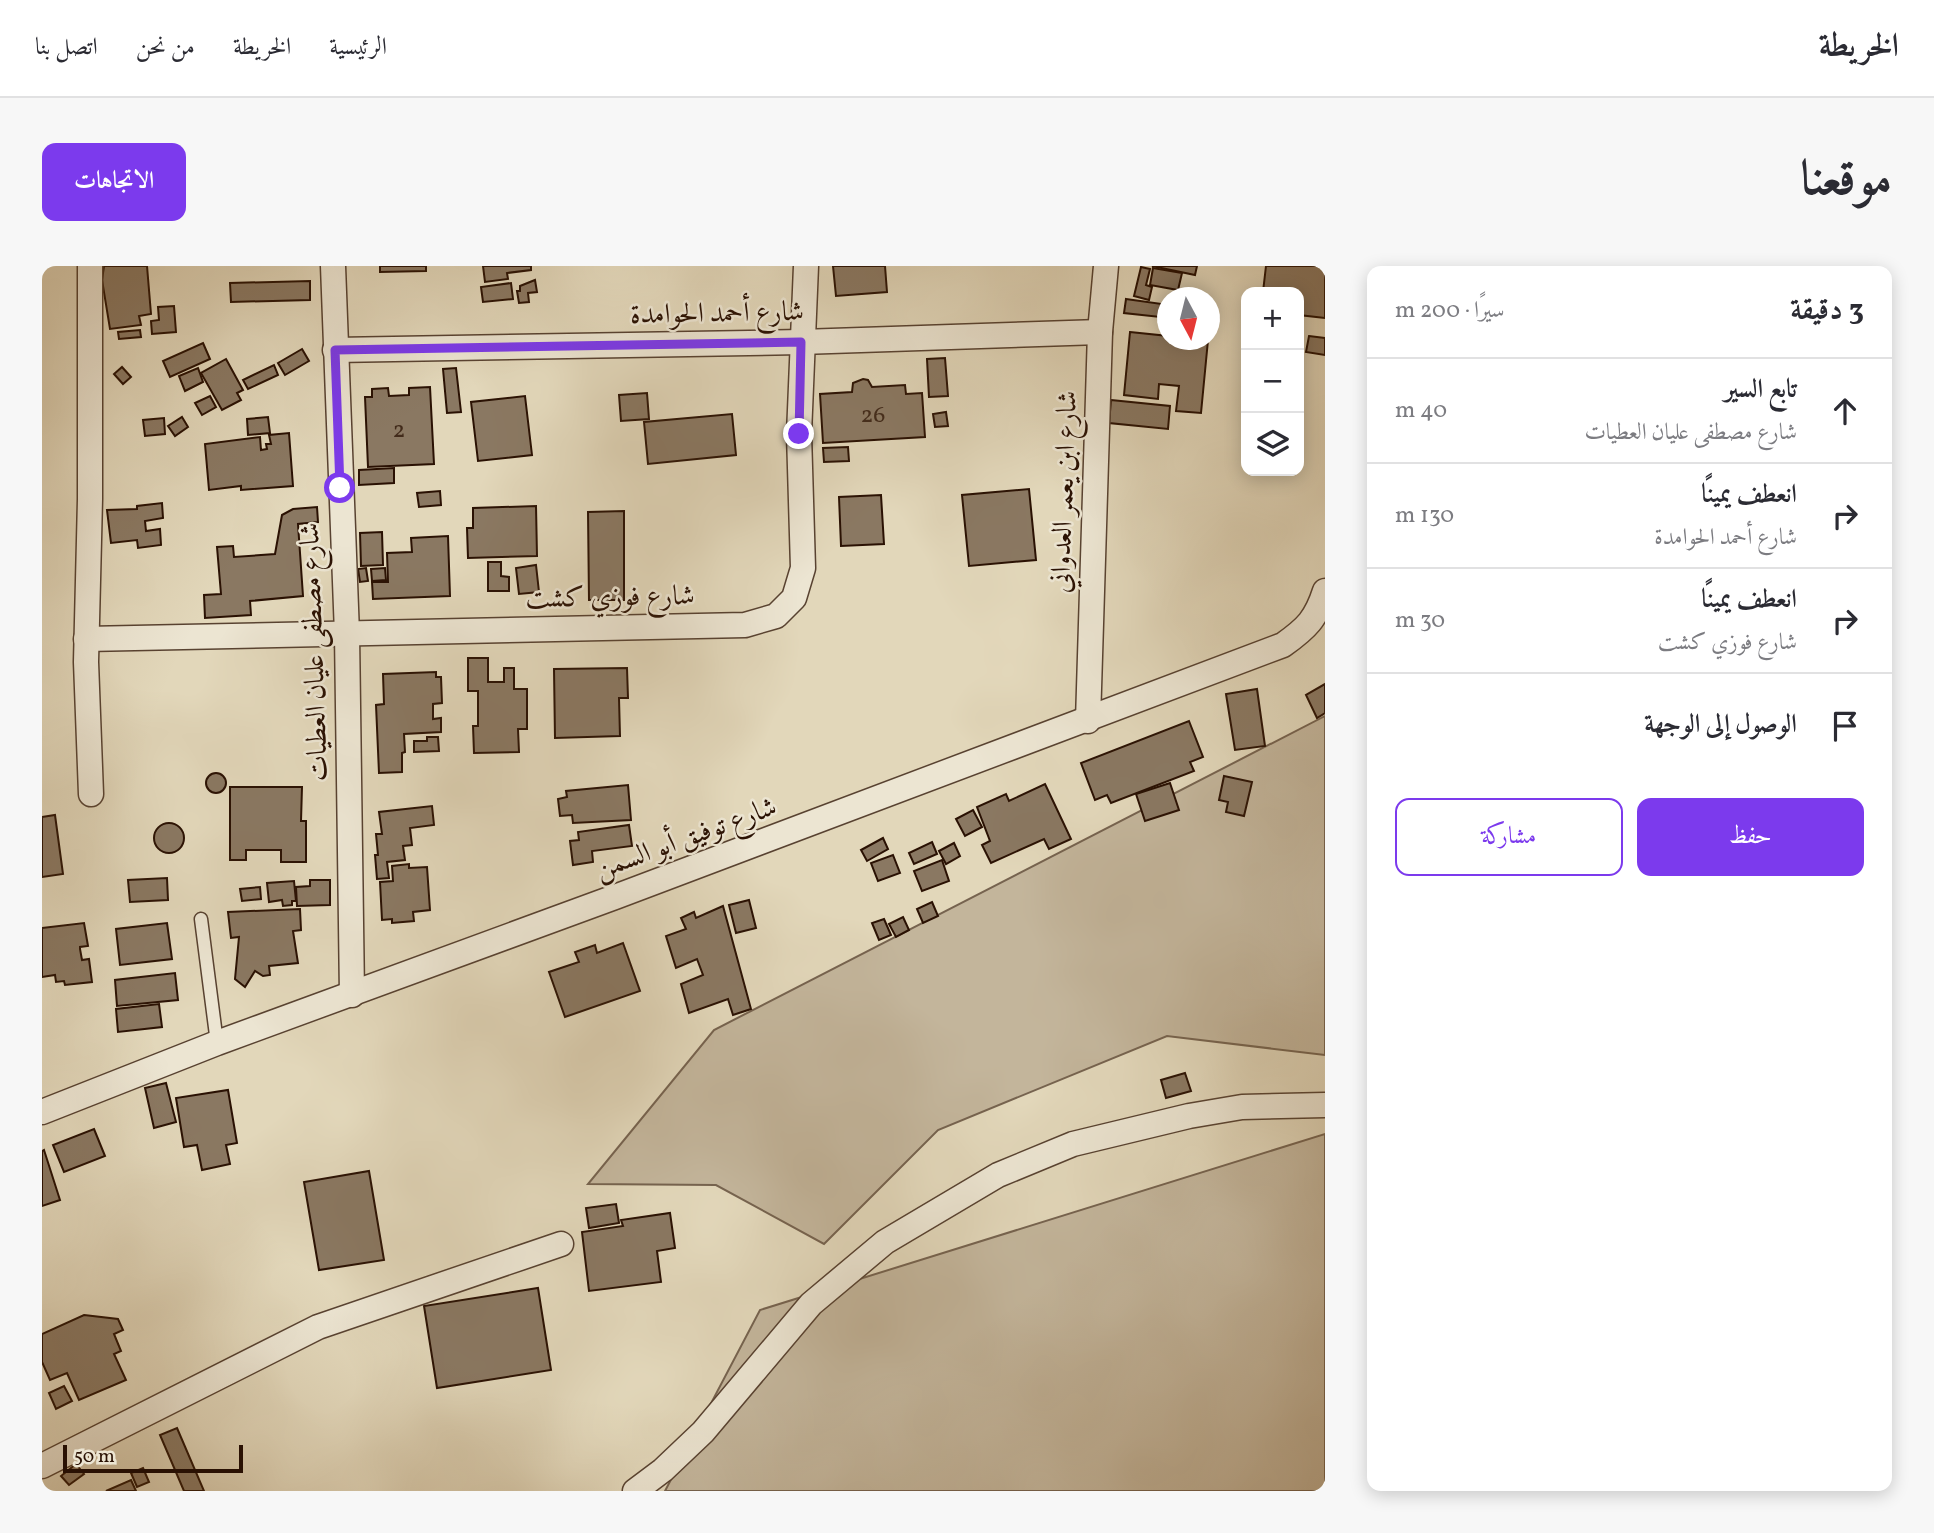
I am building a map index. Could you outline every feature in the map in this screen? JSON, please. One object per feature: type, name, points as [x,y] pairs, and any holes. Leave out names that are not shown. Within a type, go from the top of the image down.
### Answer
[{"type":"street","points":[[90,266],[90,499],[86,639],[91,794]]},
{"type":"street","name":"شارع مصطفى عليان العطيات","points":[[333,266],[347,634],[352,995]]},
{"type":"street","name":"شارع فوزي كشت","points":[[86,639],[746,625],[776,616],[794,598],[803,568],[799,434],[806,266]]},
{"type":"street","name":"شارع ابن يعمر العدواني","points":[[1088,720],[1100,332],[1106,266]]},
{"type":"street","name":"شارع أحمد الحوامدة","points":[[335,350],[801,342],[1100,332]]},
{"type":"street","name":"شارع توفيق أبو السمن","points":[[42,1112],[217,1043],[352,995],[1283,645],[1305,630],[1318,611],[1325,591]]},
{"type":"street","points":[[635,1491],[663,1470],[703,1432],[811,1304],[885,1242],[998,1175],[1073,1144],[1189,1116],[1242,1107],[1325,1104]]},
{"type":"street","points":[[42,1466],[318,1327],[561,1244]]},
{"type":"lane","points":[[201,919],[217,1043]]},
{"type":"shaded area","points":[[1325,716],[1325,1055],[1167,1036],[938,1130],[824,1244],[716,1185],[588,1184],[714,1030]]},
{"type":"shaded area","points":[[1325,1134],[1325,1491],[665,1491],[760,1310]]},
{"type":"building","points":[[104,266],[147,266],[151,314],[139,316],[141,325],[110,329],[102,280]]},
{"type":"building","points":[[380,266],[426,266],[426,271],[380,272]]},
{"type":"building","points":[[483,266],[531,266],[531,270],[507,273],[508,279],[485,282]]},
{"type":"building","points":[[833,266],[885,266],[887,292],[836,296]]},
{"type":"building","points":[[1152,266],[1197,266],[1195,275]]},
{"type":"building","points":[[1266,266],[1325,266],[1325,318],[1304,316],[1304,287],[1264,287]]},
{"type":"building","points":[[1141,267],[1150,269],[1146,285],[1152,287],[1149,300],[1134,296]]},
{"type":"building","points":[[1153,268],[1182,273],[1179,287],[1150,285]]},
{"type":"building","points":[[535,280],[537,292],[528,293],[529,302],[519,303],[517,291],[520,291],[520,286]]},
{"type":"building","points":[[310,281],[310,300],[231,302],[230,283]]},
{"type":"building","points":[[511,283],[513,299],[483,302],[481,287]]},
{"type":"building","points":[[1126,299],[1157,303],[1157,317],[1124,313]]},
{"type":"building","points":[[174,306],[176,332],[152,334],[151,321],[159,320],[158,307]]},
{"type":"building","points":[[140,330],[141,337],[119,339],[118,332]]},
{"type":"building","points":[[1130,332],[1157,335],[1157,350],[1207,350],[1201,413],[1176,411],[1179,386],[1159,384],[1158,399],[1124,395]]},
{"type":"building","points":[[1309,336],[1325,338],[1325,355],[1306,352]]},
{"type":"building","points":[[203,343],[210,359],[170,377],[163,361]]},
{"type":"building","points":[[302,349],[309,361],[285,375],[278,363]]},
{"type":"building","points":[[945,358],[948,396],[929,397],[927,359]]},
{"type":"building","points":[[226,359],[243,390],[237,393],[241,400],[222,410],[201,373]]},
{"type":"building","points":[[274,365],[278,375],[248,389],[243,380]]},
{"type":"building","points":[[122,367],[131,377],[123,384],[114,374]]},
{"type":"building","points":[[198,368],[203,382],[185,391],[179,376]]},
{"type":"building","points":[[456,368],[461,412],[447,413],[443,369]]},
{"type":"building","points":[[868,380],[872,387],[905,385],[906,394],[922,393],[925,437],[823,443],[820,394],[852,392],[853,383]]},
{"type":"building","points":[[430,387],[434,464],[368,467],[365,397],[372,397],[372,389],[388,388],[389,396],[409,395],[409,388]]},
{"type":"building","points":[[647,393],[649,419],[621,421],[619,395]]},
{"type":"building","points":[[210,396],[216,407],[202,415],[195,403]]},
{"type":"building","points":[[525,396],[532,455],[478,461],[471,402]]},
{"type":"building","points":[[1111,400],[1170,406],[1168,429],[1109,423]]},
{"type":"building","points":[[946,412],[948,426],[935,427],[933,414]]},
{"type":"building","points":[[732,414],[736,455],[648,464],[644,422]]},
{"type":"building","points":[[182,417],[188,427],[175,436],[168,426]]},
{"type":"building","points":[[268,417],[270,433],[248,435],[247,419]]},
{"type":"building","points":[[164,418],[165,434],[145,436],[143,420]]},
{"type":"building","points":[[289,433],[293,486],[241,490],[241,486],[209,490],[205,444],[260,437],[261,450],[267,449],[266,444],[271,444],[269,435]]},
{"type":"building","points":[[848,447],[849,461],[824,462],[823,448]]},
{"type":"building","points":[[394,468],[394,483],[359,485],[359,470]]},
{"type":"building","points":[[1029,489],[1036,560],[969,566],[962,495]]},
{"type":"building","points":[[440,491],[441,505],[419,507],[417,493]]},
{"type":"building","points":[[881,495],[884,544],[841,546],[839,497]]},
{"type":"building","points":[[162,503],[163,518],[145,521],[146,531],[160,529],[161,545],[138,548],[137,540],[111,543],[107,510],[137,509],[137,506]]},
{"type":"building","points":[[536,506],[537,556],[468,558],[467,528],[473,528],[473,508]]},
{"type":"building","points":[[317,507],[318,522],[298,524],[303,596],[250,601],[251,615],[205,618],[204,595],[221,594],[217,547],[233,546],[234,557],[275,554],[282,515],[293,509]]},
{"type":"building","points":[[624,511],[624,600],[589,600],[588,512]]},
{"type":"building","points":[[382,532],[383,565],[361,566],[360,533]]},
{"type":"building","points":[[448,536],[450,596],[373,599],[372,582],[388,582],[387,553],[412,552],[411,538]]},
{"type":"building","points":[[488,562],[501,562],[501,576],[509,577],[509,591],[488,591]]},
{"type":"building","points":[[536,565],[539,592],[519,594],[516,568]]},
{"type":"building","points":[[366,568],[368,581],[360,582],[358,569]]},
{"type":"building","points":[[385,568],[386,580],[372,581],[371,569]]},
{"type":"building","points":[[468,658],[488,658],[488,682],[504,682],[504,668],[514,668],[514,689],[527,689],[527,729],[518,729],[519,752],[474,753],[473,726],[478,726],[478,691],[468,691]]},
{"type":"building","points":[[627,668],[628,698],[619,698],[620,736],[555,738],[554,669]]},
{"type":"building","points":[[436,672],[436,677],[441,677],[442,703],[433,704],[433,719],[441,718],[441,732],[404,734],[402,772],[379,773],[376,705],[384,704],[383,674]]},
{"type":"building","points":[[1325,684],[1325,713],[1317,718],[1306,695]]},
{"type":"building","points":[[1257,689],[1265,746],[1235,750],[1226,694]]},
{"type":"building","points":[[1189,721],[1203,757],[1190,762],[1194,771],[1111,803],[1107,795],[1095,800],[1081,763]]},
{"type":"building","points":[[427,737],[438,737],[439,751],[414,752],[414,741],[427,741]]},
{"type":"building","points":[[216,773],[223,776],[226,783],[223,790],[216,793],[209,790],[206,783],[209,776]]},
{"type":"building","points":[[1224,776],[1252,782],[1244,816],[1226,812],[1228,802],[1219,800]]},
{"type":"building","points":[[1170,783],[1179,810],[1145,821],[1136,794]]},
{"type":"building","points":[[1045,784],[1071,839],[1049,849],[1044,839],[991,863],[982,845],[990,841],[977,807],[1006,794],[1009,801]]},
{"type":"building","points":[[628,785],[631,820],[573,823],[572,815],[560,816],[558,799],[567,797],[566,791]]},
{"type":"building","points":[[230,787],[302,787],[301,821],[306,821],[306,862],[281,862],[281,850],[246,850],[246,860],[230,860]]},
{"type":"building","points":[[432,806],[434,825],[410,828],[412,845],[403,846],[405,860],[387,862],[389,878],[377,879],[376,834],[382,834],[379,812]]},
{"type":"building","points":[[973,810],[982,827],[965,836],[956,819]]},
{"type":"building","points":[[55,815],[63,874],[42,877],[42,817]]},
{"type":"building","points":[[169,823],[175,824],[183,832],[183,844],[175,852],[169,853],[163,852],[155,844],[154,838],[155,832],[163,824]]},
{"type":"building","points":[[629,825],[632,846],[592,851],[593,862],[573,865],[570,841],[579,840],[578,832]]},
{"type":"building","points":[[883,838],[888,849],[867,861],[861,850]]},
{"type":"building","points":[[932,842],[937,854],[914,864],[909,853]]},
{"type":"building","points":[[954,843],[960,856],[946,864],[939,851]]},
{"type":"building","points":[[893,855],[900,873],[878,881],[871,863]]},
{"type":"building","points":[[942,860],[949,881],[922,891],[914,871]]},
{"type":"building","points":[[409,864],[409,868],[427,867],[430,910],[413,912],[414,921],[392,923],[392,919],[382,920],[380,882],[393,881],[392,866]]},
{"type":"building","points":[[167,878],[168,900],[130,902],[128,880]]},
{"type":"building","points":[[310,880],[330,880],[330,905],[297,906],[296,887],[310,886]]},
{"type":"building","points":[[294,881],[296,901],[292,901],[292,905],[283,906],[282,900],[269,902],[267,883]]},
{"type":"building","points":[[260,887],[261,899],[242,901],[240,889]]},
{"type":"building","points":[[749,900],[756,928],[736,933],[729,905]]},
{"type":"building","points":[[932,902],[938,916],[923,923],[917,909]]},
{"type":"building","points":[[723,906],[751,1009],[733,1015],[728,999],[689,1013],[681,984],[703,975],[697,959],[676,968],[666,936],[686,929],[681,918],[694,912],[696,918]]},
{"type":"building","points":[[300,909],[301,930],[293,931],[298,963],[269,966],[270,975],[263,976],[255,971],[245,987],[235,979],[239,937],[231,938],[228,912]]},
{"type":"building","points":[[903,917],[909,930],[896,937],[889,924]]},
{"type":"building","points":[[884,919],[891,935],[879,940],[872,923]]},
{"type":"building","points":[[84,923],[88,946],[80,949],[82,960],[89,959],[92,982],[65,985],[64,981],[56,982],[55,975],[42,977],[42,928]]},
{"type":"building","points":[[167,923],[172,959],[120,965],[116,929]]},
{"type":"building","points":[[623,943],[640,991],[565,1017],[549,972],[579,962],[575,952],[595,945],[597,953]]},
{"type":"building","points":[[175,973],[178,1000],[117,1006],[115,980]]},
{"type":"building","points":[[159,1004],[162,1027],[118,1032],[116,1009]]},
{"type":"building","points":[[1185,1073],[1191,1091],[1166,1098],[1161,1080]]},
{"type":"building","points":[[166,1083],[176,1122],[154,1128],[145,1088]]},
{"type":"building","points":[[228,1090],[237,1143],[226,1145],[230,1164],[202,1170],[197,1145],[184,1147],[176,1098]]},
{"type":"building","points":[[94,1129],[105,1156],[64,1172],[53,1145]]},
{"type":"building","points":[[44,1150],[60,1200],[42,1206],[42,1151]]},
{"type":"building","points":[[369,1171],[384,1260],[319,1270],[304,1182]]},
{"type":"building","points":[[616,1204],[619,1223],[589,1228],[586,1208]]},
{"type":"building","points":[[670,1213],[675,1248],[657,1251],[661,1282],[589,1291],[582,1232],[623,1226],[621,1220]]},
{"type":"building","points":[[538,1288],[551,1370],[437,1388],[424,1306]]},
{"type":"building","points":[[84,1315],[118,1319],[123,1330],[114,1334],[121,1351],[114,1354],[126,1380],[79,1400],[67,1373],[50,1380],[42,1362],[42,1334]]},
{"type":"building","points":[[64,1386],[72,1401],[56,1409],[49,1393]]},
{"type":"building","points":[[177,1428],[204,1491],[184,1491],[160,1435]]},
{"type":"building","points":[[76,1464],[84,1474],[69,1485],[61,1476]]},
{"type":"building","points":[[143,1468],[149,1482],[137,1487],[131,1473]]},
{"type":"building","points":[[131,1480],[136,1491],[106,1491]]},
{"type":"route","points":[[340,488],[335,350],[801,342],[799,434]]}]
